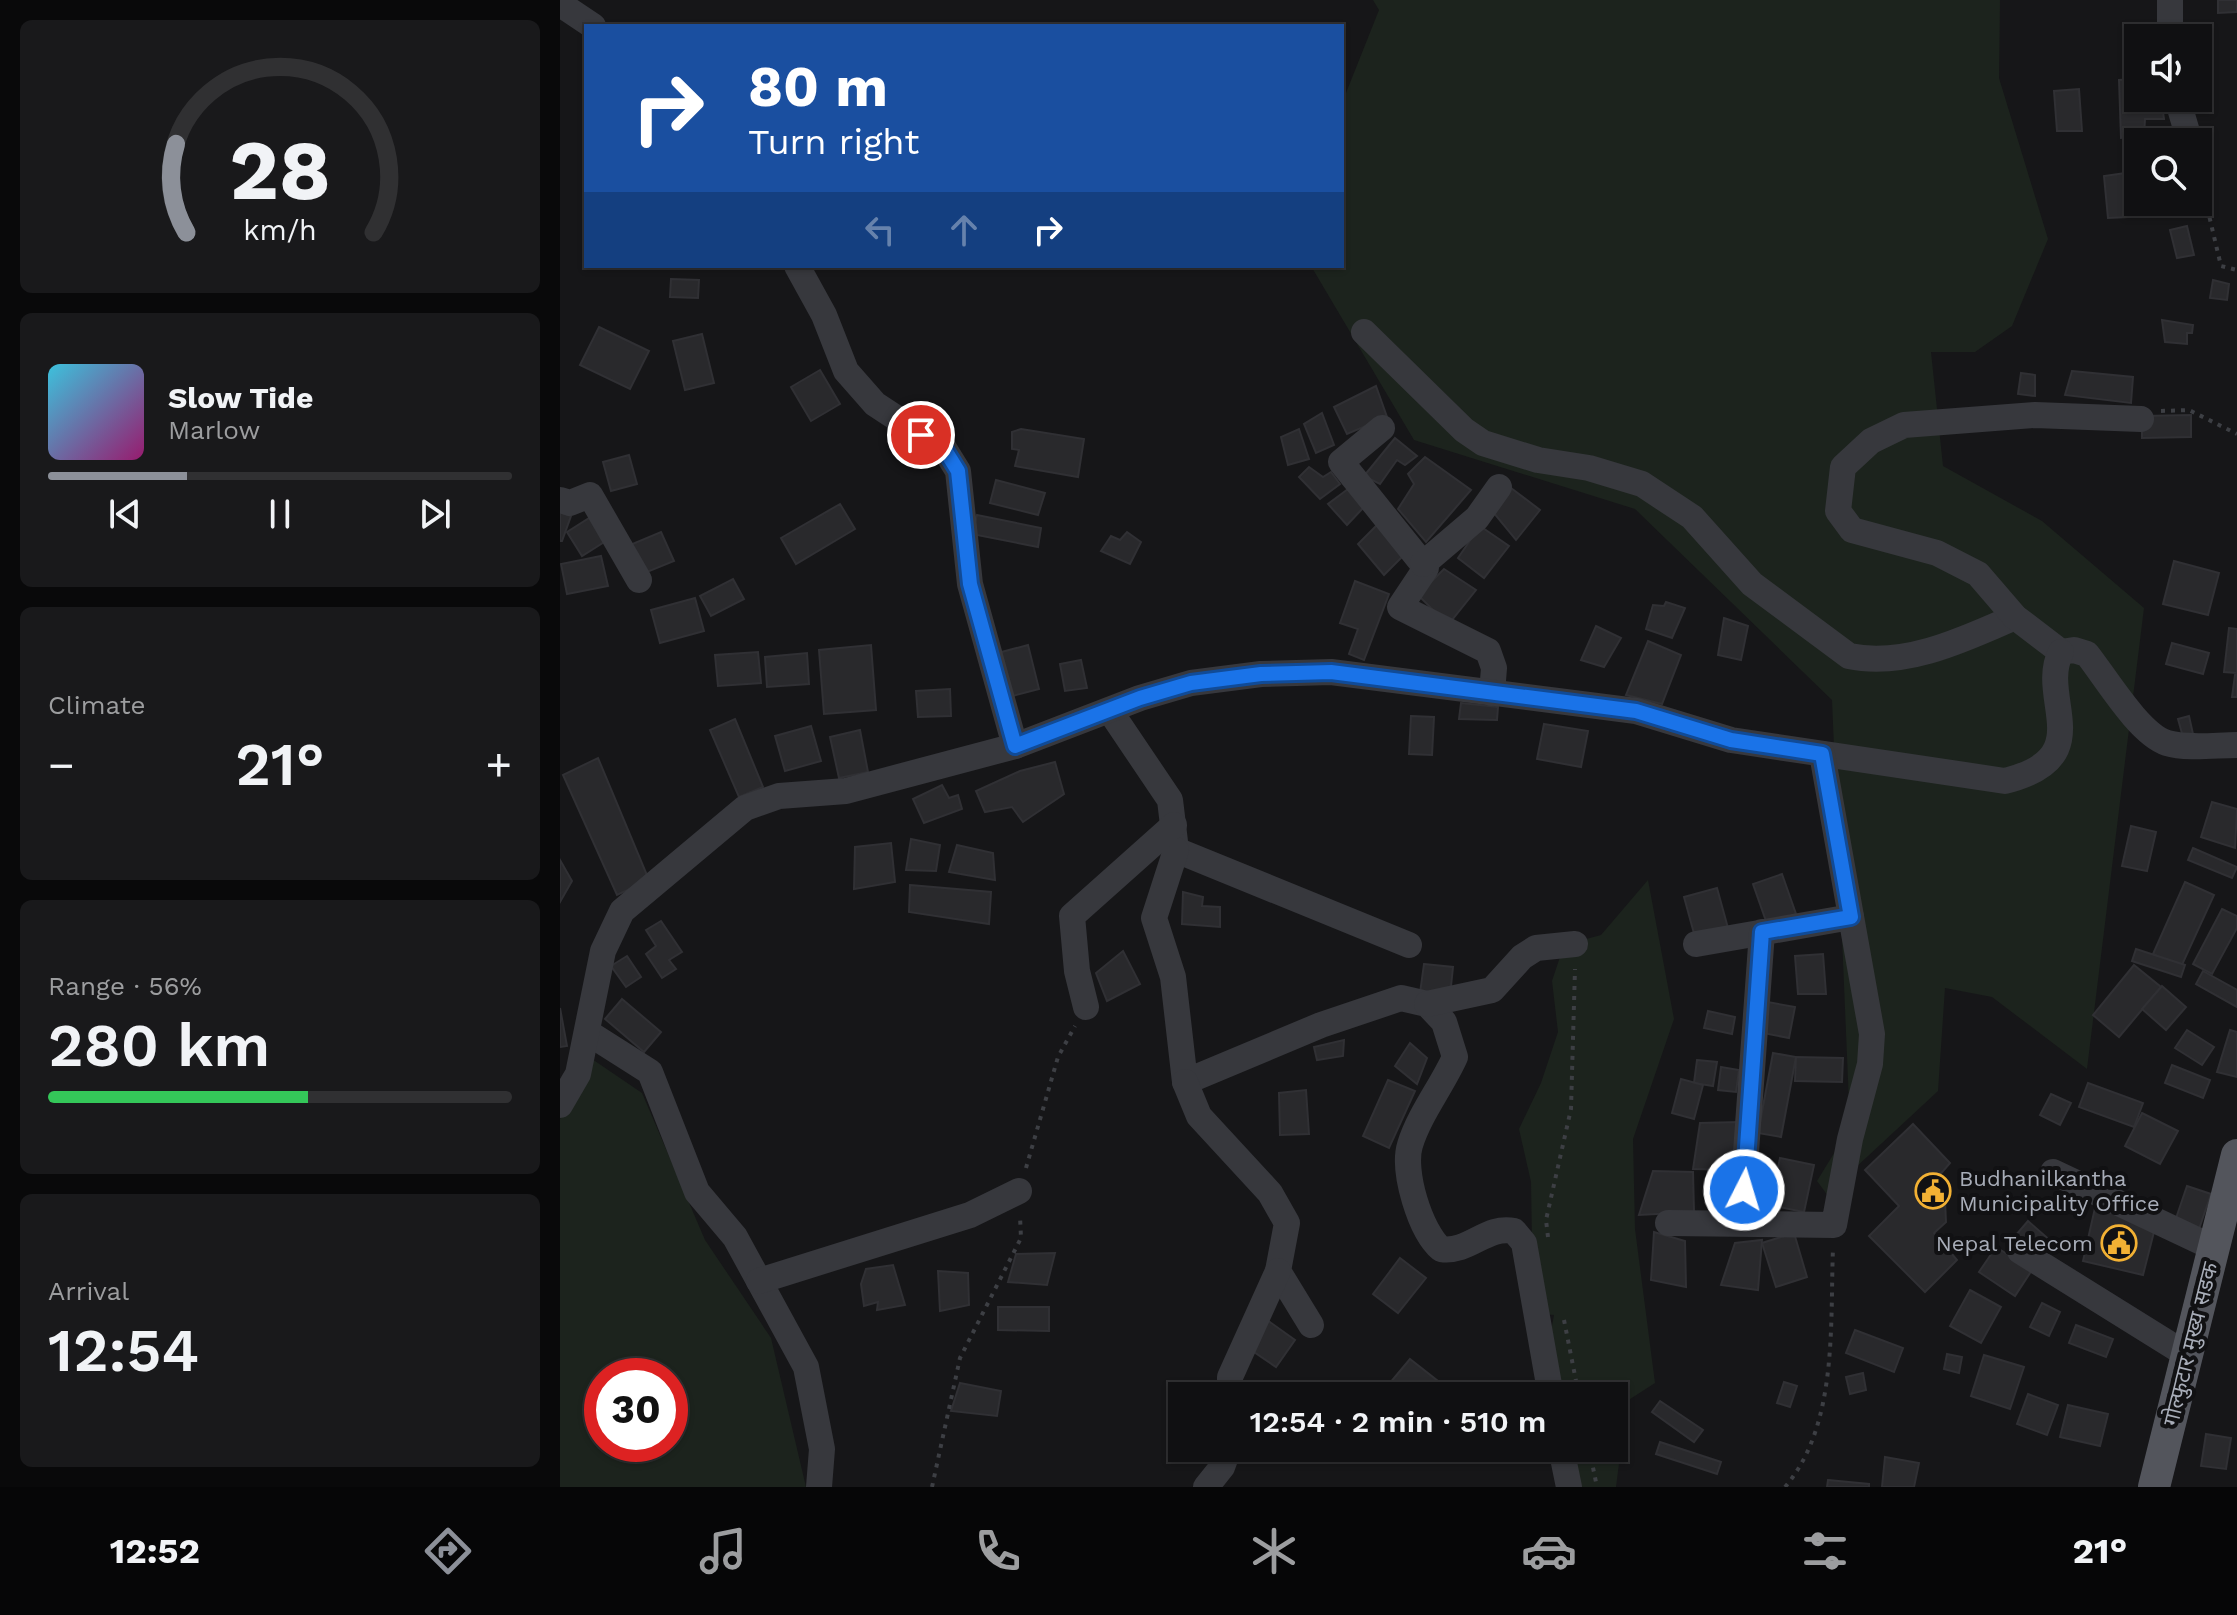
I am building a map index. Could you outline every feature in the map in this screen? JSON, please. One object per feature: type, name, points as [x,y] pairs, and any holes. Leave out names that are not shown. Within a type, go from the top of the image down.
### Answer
[{"type":"main road","name":"गोल्फुटार मुख्य सडक","points":[[2154,1487],[2237,1155]]},
{"type":"street","points":[[2170,0],[2170,24]]},
{"type":"street","points":[[560,4],[590,24]]},
{"type":"street","points":[[798,268],[824,315],[846,371],[875,404],[945,450],[958,471],[970,584],[1015,746]]},
{"type":"street","points":[[1364,332],[1464,430],[1483,443],[1538,460],[1589,468],[1642,484],[1692,517],[1752,584],[1849,656],[1865,660],[1931,651],[2015,617]]},
{"type":"street","points":[[2138,419],[2035,415],[1904,425],[1871,441],[1843,467],[1838,511],[1852,530],[1937,553],[1978,574],[2015,617],[2061,652],[2074,650],[2087,654],[2145,727],[2159,739],[2170,744],[2237,745]]},
{"type":"street","points":[[1382,428],[1341,462],[1426,568],[1400,607],[1488,651],[1494,668],[1492,693]]},
{"type":"street","points":[[1423,564],[1477,518],[1499,487]]},
{"type":"street","points":[[560,500],[570,503],[590,495],[639,580]]},
{"type":"street","points":[[560,1105],[578,1074],[603,951],[622,911],[745,808],[779,796],[846,791],[1015,746],[1191,683],[1261,674],[1331,672],[1636,711],[1731,740],[2005,781],[2022,777],[2051,756],[2059,741],[2061,719],[2055,662],[2061,652]]},
{"type":"street","points":[[1110,711],[1170,800],[1175,837],[1154,918],[1173,977],[1185,1082],[1199,1116],[1270,1193],[1287,1223],[1278,1271],[1230,1382]]},
{"type":"street","points":[[1668,1223],[1741,1221],[1834,1225],[1850,1139],[1870,1064],[1872,1034],[1822,754]]},
{"type":"street","points":[[1175,837],[1409,945]]},
{"type":"street","points":[[1086,1007],[1077,971],[1072,916],[1175,837]]},
{"type":"street","points":[[1696,944],[1851,917]]},
{"type":"street","points":[[1741,1221],[1762,932]]},
{"type":"street","points":[[1185,1082],[1321,1025],[1401,998],[1427,1004],[1492,990],[1522,957],[1536,948],[1575,944]]},
{"type":"street","points":[[1427,1004],[1444,1022],[1455,1057],[1409,1148],[1415,1204],[1422,1227],[1441,1249],[1454,1251],[1498,1227],[1514,1231],[1524,1243],[1549,1382]]},
{"type":"street","points":[[587,1032],[650,1072],[697,1192],[735,1237],[806,1367],[822,1449],[819,1487]]},
{"type":"street","points":[[2053,1172],[2214,1248]]},
{"type":"street","points":[[759,1281],[970,1215],[1019,1191]]},
{"type":"street","points":[[2020,1251],[2187,1355]]},
{"type":"street","points":[[1278,1271],[1311,1325]]},
{"type":"street","points":[[1206,1487],[1224,1462]]},
{"type":"street","points":[[1564,1462],[1569,1487]]},
{"type":"path","points":[[2209,216],[2221,266],[2237,270]]},
{"type":"path","points":[[2138,419],[2138,412],[2189,410],[2237,434]]},
{"type":"path","points":[[1550,1248],[1546,1220],[1571,1109],[1575,944]]},
{"type":"path","points":[[932,1487],[960,1358],[1021,1238],[1019,1191],[1058,1057],[1086,1007]]},
{"type":"path","points":[[1785,1487],[1801,1468],[1817,1428],[1828,1357],[1834,1225]]},
{"type":"path","points":[[1563,1317],[1576,1382]]},
{"type":"path","points":[[1592,1462],[1597,1487]]},
{"type":"shaded area","points":[[1373,0],[2000,0],[1999,78],[2048,239],[2012,326],[1975,352],[1931,352],[1943,466],[2042,521],[2144,608],[2087,1069],[1992,997],[1945,988],[1938,1091],[1854,1169],[1831,1200],[1817,1181],[1850,1127],[1832,700],[1635,509],[1414,440],[1312,268],[1344,268],[1344,98],[1379,10]]},
{"type":"shaded area","points":[[1648,880],[1674,1019],[1633,1139],[1635,1229],[1655,1383],[1628,1400],[1628,1382],[1554,1382],[1547,1353],[1554,1315],[1542,1314],[1532,1244],[1531,1182],[1519,1129],[1541,1083],[1558,1032],[1552,981],[1564,945],[1601,935]]},
{"type":"shaded area","points":[[592,1059],[642,1093],[705,1240],[771,1338],[806,1487],[560,1487],[560,1119]]},
{"type":"shaded area","points":[[1573,1462],[1619,1462],[1616,1487],[1579,1487]]},
{"type":"building","points":[[2218,0],[2237,0],[2237,12],[2218,13]]},
{"type":"building","points":[[2119,80],[2124,80],[2124,112],[2163,112],[2164,119],[2145,119],[2144,128],[2124,128],[2124,138],[2121,138]]},
{"type":"building","points":[[2079,89],[2082,131],[2057,131],[2054,91]]},
{"type":"building","points":[[2124,173],[2124,216],[2128,217],[2108,218],[2104,176]]},
{"type":"building","points":[[2187,226],[2194,255],[2177,258],[2170,230]]},
{"type":"building","points":[[671,279],[699,280],[698,298],[670,297]]},
{"type":"building","points":[[2213,280],[2229,284],[2227,300],[2210,298]]},
{"type":"building","points":[[2162,320],[2193,325],[2192,333],[2187,333],[2187,344],[2165,342]]},
{"type":"building","points":[[599,327],[649,351],[630,389],[580,365]]},
{"type":"building","points":[[702,334],[714,383],[685,390],[673,341]]},
{"type":"building","points":[[820,370],[840,404],[811,421],[791,387]]},
{"type":"building","points":[[2072,371],[2133,377],[2131,403],[2065,395]]},
{"type":"building","points":[[2021,373],[2035,375],[2035,396],[2018,394]]},
{"type":"building","points":[[1376,386],[1387,417],[1347,434],[1334,407]]},
{"type":"building","points":[[1322,413],[1334,445],[1316,453],[1304,424]]},
{"type":"building","points":[[2191,415],[2191,437],[2142,438],[2142,416]]},
{"type":"building","points":[[1021,429],[1084,439],[1078,477],[1015,466],[1019,450],[1012,449],[1012,432]]},
{"type":"building","points":[[1299,429],[1309,459],[1288,465],[1281,437]]},
{"type":"building","points":[[1395,438],[1417,456],[1405,465],[1397,460],[1380,484],[1364,476]]},
{"type":"building","points":[[629,455],[637,484],[611,491],[603,462]]},
{"type":"building","points":[[1425,457],[1471,490],[1426,542],[1398,509],[1414,484],[1408,474]]},
{"type":"building","points":[[1309,467],[1323,477],[1331,472],[1340,484],[1320,499],[1299,477]]},
{"type":"building","points":[[996,480],[1045,493],[1038,515],[990,503]]},
{"type":"building","points":[[1511,488],[1540,510],[1516,540],[1493,512]]},
{"type":"building","points":[[1348,489],[1365,506],[1347,525],[1328,504]]},
{"type":"building","points":[[840,504],[855,529],[796,564],[781,538]]},
{"type":"building","points":[[560,512],[571,516],[562,541],[560,541]]},
{"type":"building","points":[[594,515],[609,539],[582,556],[567,532]]},
{"type":"building","points":[[977,515],[1041,528],[1038,547],[972,534]]},
{"type":"building","points":[[1379,523],[1406,553],[1384,575],[1358,544]]},
{"type":"building","points":[[1480,526],[1509,546],[1484,578],[1458,558]]},
{"type":"building","points":[[661,532],[674,561],[642,574],[630,545]]},
{"type":"building","points":[[1127,532],[1141,542],[1130,564],[1101,551],[1111,536],[1120,540]]},
{"type":"building","points":[[601,556],[608,586],[567,594],[561,564]]},
{"type":"building","points":[[2174,561],[2219,573],[2208,615],[2163,604]]},
{"type":"building","points":[[1444,569],[1476,590],[1448,625],[1418,595]]},
{"type":"building","points":[[733,579],[744,599],[711,616],[700,596]]},
{"type":"building","points":[[1355,581],[1389,594],[1364,660],[1349,654],[1358,629],[1340,623]]},
{"type":"building","points":[[695,598],[704,631],[660,643],[651,610]]},
{"type":"building","points":[[1666,602],[1685,608],[1672,638],[1646,629],[1653,605],[1664,606]]},
{"type":"building","points":[[1724,618],[1748,626],[1741,660],[1718,655]]},
{"type":"building","points":[[1596,626],[1621,638],[1604,667],[1581,660]]},
{"type":"building","points":[[2229,628],[2237,629],[2237,673],[2224,672]]},
{"type":"building","points":[[1648,641],[1681,655],[1662,704],[1626,695]]},
{"type":"building","points":[[2172,643],[2209,653],[2203,674],[2166,664]]},
{"type":"building","points":[[871,645],[876,710],[824,714],[819,650]]},
{"type":"building","points":[[1028,645],[1039,689],[1005,698],[994,654]]},
{"type":"building","points":[[758,652],[761,683],[718,686],[715,655]]},
{"type":"building","points":[[807,653],[809,684],[767,687],[765,657]]},
{"type":"building","points":[[1081,660],[1087,688],[1065,691],[1060,664]]},
{"type":"building","points":[[2235,675],[2237,697],[2232,697]]},
{"type":"building","points":[[950,689],[951,716],[918,717],[916,691]]},
{"type":"building","points":[[1461,703],[1498,707],[1497,720],[1459,719]]},
{"type":"building","points":[[1411,716],[1434,717],[1432,755],[1409,754]]},
{"type":"building","points":[[2189,716],[2193,734],[2183,737],[2178,719]]},
{"type":"building","points":[[735,719],[763,787],[739,797],[710,730]]},
{"type":"building","points":[[1544,724],[1588,731],[1581,767],[1537,759]]},
{"type":"building","points":[[811,726],[821,761],[785,771],[775,736]]},
{"type":"building","points":[[860,730],[868,772],[839,778],[830,737]]},
{"type":"building","points":[[598,758],[649,880],[617,895],[563,775]]},
{"type":"building","points":[[1055,762],[1064,794],[1023,822],[1012,807],[985,812],[976,791],[1020,771]]},
{"type":"building","points":[[942,785],[949,798],[958,795],[962,809],[924,823],[913,799]]},
{"type":"building","points":[[2212,802],[2237,809],[2235,848],[2201,837]]},
{"type":"building","points":[[2131,826],[2156,832],[2147,871],[2122,866]]},
{"type":"building","points":[[911,839],[940,845],[936,871],[906,870]]},
{"type":"building","points":[[891,843],[895,882],[854,889],[855,847]]},
{"type":"building","points":[[957,845],[993,853],[995,880],[949,872]]},
{"type":"building","points":[[2193,848],[2237,867],[2232,878],[2188,860]]},
{"type":"building","points":[[560,860],[572,881],[560,902]]},
{"type":"building","points":[[1782,874],[1796,914],[1767,924],[1753,884]]},
{"type":"building","points":[[2185,882],[2214,895],[2181,967],[2153,954]]},
{"type":"building","points":[[910,885],[991,892],[989,924],[909,912]]},
{"type":"building","points":[[1717,888],[1728,928],[1695,937],[1684,897]]},
{"type":"building","points":[[1183,892],[1203,897],[1202,906],[1220,907],[1220,927],[1182,924]]},
{"type":"building","points":[[2222,909],[2237,916],[2237,928],[2212,974],[2193,964]]},
{"type":"building","points":[[661,921],[682,952],[669,960],[676,969],[662,978],[646,954],[656,946],[646,930]]},
{"type":"building","points":[[2136,949],[2185,965],[2181,977],[2132,961]]},
{"type":"building","points":[[1123,951],[1140,984],[1107,1001],[1096,973]]},
{"type":"building","points":[[1823,954],[1826,994],[1798,994],[1795,956]]},
{"type":"building","points":[[627,956],[641,977],[626,987],[611,966]]},
{"type":"building","points":[[1424,964],[1453,967],[1450,996],[1420,993]]},
{"type":"building","points":[[2134,965],[2161,987],[2119,1037],[2093,1015]]},
{"type":"building","points":[[2203,971],[2237,990],[2237,1007],[2196,984]]},
{"type":"building","points":[[2162,986],[2186,1007],[2166,1030],[2142,1009]]},
{"type":"building","points":[[622,999],[661,1032],[644,1052],[605,1019]]},
{"type":"building","points":[[1762,1001],[1795,1007],[1789,1038],[1758,1032]]},
{"type":"building","points":[[560,1008],[567,1046],[560,1047]]},
{"type":"building","points":[[1708,1011],[1735,1017],[1732,1034],[1704,1028]]},
{"type":"building","points":[[2187,1030],[2214,1047],[2202,1065],[2175,1048]]},
{"type":"building","points":[[2230,1030],[2237,1032],[2237,1077],[2217,1072]]},
{"type":"building","points":[[1344,1040],[1343,1056],[1317,1060],[1314,1047]]},
{"type":"building","points":[[1410,1043],[1427,1058],[1417,1084],[1395,1066]]},
{"type":"building","points":[[1773,1053],[1796,1057],[1781,1137],[1758,1133]]},
{"type":"building","points":[[1796,1057],[1843,1058],[1842,1082],[1795,1081]]},
{"type":"building","points":[[1697,1060],[1717,1062],[1713,1086],[1694,1083]]},
{"type":"building","points":[[2172,1065],[2210,1080],[2203,1098],[2165,1083]]},
{"type":"building","points":[[1721,1067],[1739,1070],[1736,1092],[1718,1090]]},
{"type":"building","points":[[1681,1079],[1703,1085],[1694,1119],[1672,1113]]},
{"type":"building","points":[[1388,1080],[1415,1091],[1389,1148],[1363,1136]]},
{"type":"building","points":[[2088,1083],[2143,1103],[2134,1127],[2079,1107]]},
{"type":"building","points":[[1306,1090],[1309,1134],[1280,1135],[1279,1093]]},
{"type":"building","points":[[2051,1094],[2071,1103],[2060,1125],[2040,1115]]},
{"type":"building","points":[[2142,1113],[2178,1131],[2160,1164],[2125,1146]]},
{"type":"building","points":[[1739,1122],[1735,1170],[1693,1169],[1700,1123]]},
{"type":"building","points":[[1913,1124],[1950,1163],[1931,1185],[1945,1201],[1946,1222],[1934,1233],[1957,1260],[1925,1292],[1869,1236],[1899,1206],[1865,1170]]},
{"type":"building","points":[[1780,1158],[1814,1165],[1804,1212],[1770,1205]]},
{"type":"building","points":[[1653,1171],[1693,1172],[1694,1212],[1639,1215]]},
{"type":"building","points":[[2187,1186],[2211,1194],[2198,1232],[2174,1224]]},
{"type":"building","name":"Nepal Telecom","points":[[2095,1208],[2156,1224],[2143,1275],[2083,1261]]},
{"type":"building","points":[[2028,1221],[2052,1242],[2040,1256],[2016,1235]]},
{"type":"building","points":[[1654,1232],[1685,1241],[1686,1287],[1651,1280]]},
{"type":"building","points":[[1794,1233],[1807,1277],[1776,1287],[1762,1243]]},
{"type":"building","points":[[1762,1240],[1758,1290],[1721,1285],[1735,1243]]},
{"type":"building","points":[[1996,1247],[2032,1270],[2015,1296],[1979,1272]]},
{"type":"building","points":[[1055,1253],[1047,1285],[1008,1282],[1016,1254]]},
{"type":"building","points":[[1400,1258],[1426,1278],[1398,1313],[1373,1294]]},
{"type":"building","points":[[893,1265],[905,1305],[877,1310],[878,1302],[864,1306],[861,1284],[866,1269]]},
{"type":"building","points":[[938,1271],[968,1273],[969,1305],[940,1311]]},
{"type":"building","points":[[1970,1290],[2001,1307],[1981,1343],[1950,1326]]},
{"type":"building","points":[[2042,1303],[2060,1312],[2049,1336],[2030,1327]]},
{"type":"building","points":[[998,1307],[1049,1307],[1049,1331],[998,1330]]},
{"type":"building","points":[[1267,1320],[1295,1340],[1276,1367],[1248,1348]]},
{"type":"building","points":[[2076,1325],[2113,1339],[2106,1357],[2069,1343]]},
{"type":"building","points":[[1855,1330],[1903,1348],[1894,1372],[1846,1353]]},
{"type":"building","points":[[1947,1354],[1962,1357],[1959,1373],[1944,1369]]},
{"type":"building","points":[[1984,1355],[2024,1367],[2010,1409],[1971,1396]]},
{"type":"building","points":[[1410,1359],[1439,1382],[1391,1382]]},
{"type":"building","points":[[1863,1373],[1866,1390],[1850,1394],[1846,1377]]},
{"type":"building","points":[[1784,1382],[1797,1386],[1790,1407],[1777,1403]]},
{"type":"building","points":[[960,1383],[1001,1391],[997,1416],[951,1411]]},
{"type":"building","points":[[2028,1394],[2058,1405],[2047,1435],[2017,1424]]},
{"type":"building","points":[[1660,1401],[1703,1430],[1694,1442],[1652,1412]]},
{"type":"building","points":[[2068,1405],[2108,1414],[2100,1446],[2060,1437]]},
{"type":"building","points":[[2206,1434],[2231,1438],[2226,1469],[2201,1466]]},
{"type":"building","points":[[1660,1442],[1721,1462],[1717,1474],[1656,1454]]},
{"type":"building","points":[[1885,1457],[1919,1463],[1914,1487],[1882,1487]]},
{"type":"building","points":[[1828,1480],[1869,1484],[1869,1487],[1827,1487]]},
{"type":"place","name":"Budhanilkantha Municipality Office","points":[[1933,1191]]},
{"type":"place","name":"Nepal Telecom","points":[[2119,1243]]},
{"type":"route","points":[[921,435],[945,450],[958,471],[970,584],[1015,746],[1140,698],[1191,683],[1261,674],[1331,672],[1636,711],[1731,740],[1822,754],[1851,917],[1762,932],[1744,1190]]}]
